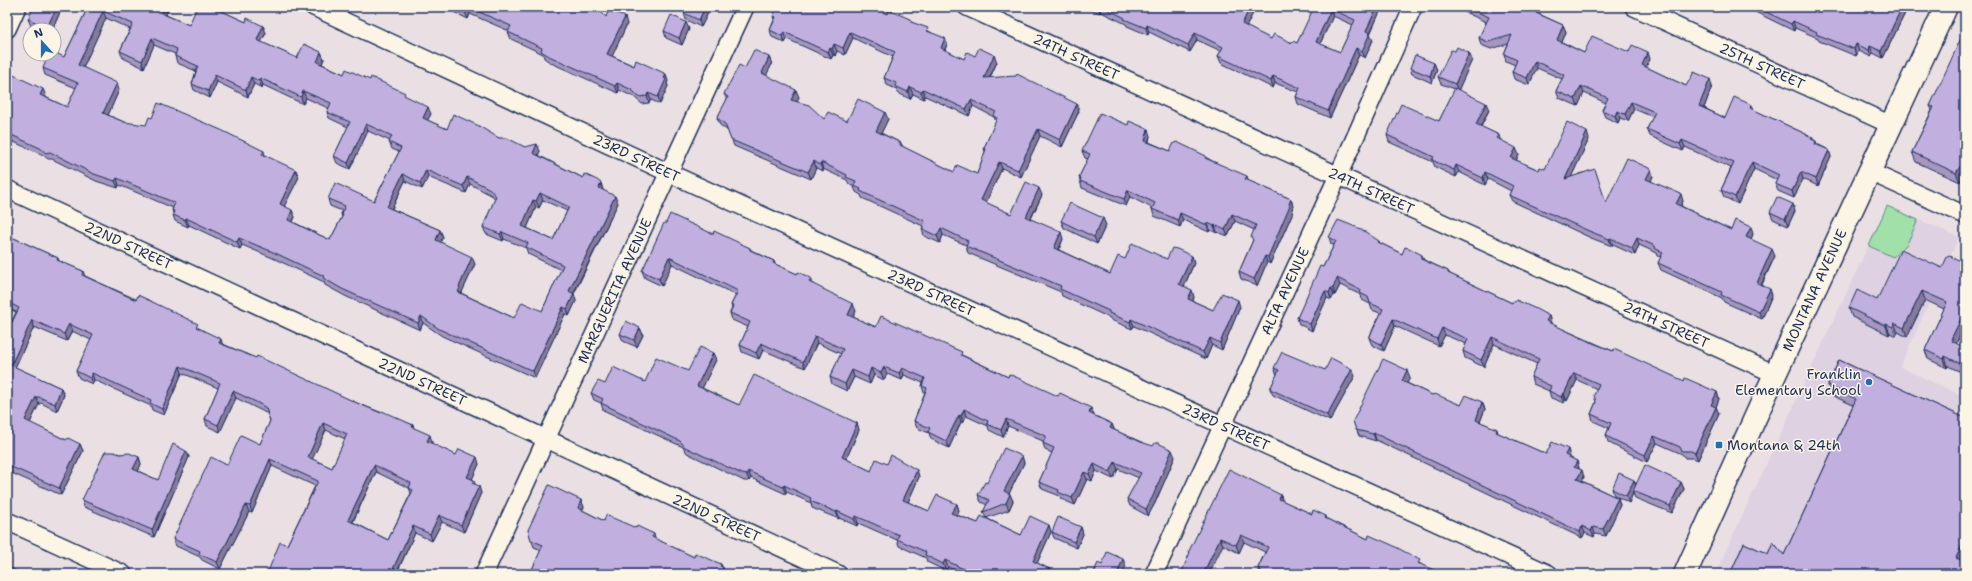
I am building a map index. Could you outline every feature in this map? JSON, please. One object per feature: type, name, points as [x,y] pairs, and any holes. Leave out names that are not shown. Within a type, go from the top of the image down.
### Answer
[{"type":"street","points":[[7,29],[17,7]]},
{"type":"street","name":"23RD STREET","points":[[314,7],[669,174],[1222,424],[1549,574]]},
{"type":"street","name":"MARGUERITA AVENUE","points":[[484,574],[745,7]]},
{"type":"street","name":"24TH STREET","points":[[967,7],[1775,374]]},
{"type":"street","name":"ALTA AVENUE","points":[[1154,574],[1222,424],[1338,176],[1413,7]]},
{"type":"street","name":"25TH STREET","points":[[1634,7],[1891,124]]},
{"type":"street","name":"MONTANA AVENUE","points":[[1685,574],[1775,374],[1946,7]]},
{"type":"street","points":[[1870,172],[1965,215]]},
{"type":"street","name":"22ND STREET","points":[[7,189],[838,574]]},
{"type":"street","points":[[7,521],[123,574]]},
{"type":"shaded area","name":"Franklin Elementary School","points":[[1887,206],[1959,237],[1900,367],[1965,397],[1965,574],[1715,574]]},
{"type":"green space","points":[[1887,206],[1918,220],[1907,244],[1893,257],[1869,246]]},
{"type":"building","points":[[34,7],[57,7],[50,22],[35,22],[28,19]]},
{"type":"building","points":[[88,7],[164,7],[161,13],[189,25],[197,7],[215,7],[246,22],[247,18],[263,26],[257,40],[297,58],[304,44],[321,52],[317,62],[344,74],[346,69],[370,80],[371,77],[405,93],[404,95],[428,107],[423,118],[447,129],[453,114],[477,125],[499,138],[507,138],[525,147],[537,144],[533,153],[583,178],[584,174],[597,180],[601,183],[599,188],[615,196],[569,291],[574,294],[567,309],[563,307],[533,371],[439,329],[421,316],[418,323],[342,289],[323,278],[324,276],[273,252],[239,238],[237,242],[186,218],[185,220],[173,215],[174,211],[172,210],[175,203],[117,178],[115,181],[94,174],[50,152],[46,153],[40,148],[7,133],[7,78],[9,73],[43,89],[40,95],[67,107],[78,83],[43,68],[46,62],[62,62],[62,56],[64,57]],"holes":[[[103,11],[133,24],[120,51],[142,61],[152,38],[177,49],[175,56],[198,66],[192,84],[208,91],[215,75],[246,90],[251,77],[259,81],[260,78],[301,97],[303,91],[331,103],[327,112],[350,122],[334,156],[348,163],[366,124],[392,136],[389,142],[401,148],[374,201],[335,183],[328,199],[345,206],[341,214],[343,215],[330,240],[288,220],[292,210],[280,204],[296,170],[262,154],[264,151],[221,130],[158,103],[152,118],[149,117],[146,125],[124,122],[103,113],[117,83],[78,65]],[[426,170],[463,186],[467,177],[490,189],[496,196],[483,227],[500,234],[502,232],[528,243],[526,247],[563,265],[542,311],[522,302],[514,318],[458,292],[472,257],[436,240],[440,230],[387,207],[403,174],[420,183]],[[540,193],[569,207],[553,240],[522,226],[533,200],[536,201]]]},
{"type":"building","points":[[455,7],[468,7],[465,12]]},
{"type":"building","points":[[468,7],[596,7],[606,17],[609,9],[625,17],[607,54],[634,66],[636,60],[666,74],[664,78],[666,79],[658,97],[648,93],[647,96],[639,97],[632,90],[617,83],[615,86],[549,56],[541,51],[542,48],[508,32],[511,26]]},
{"type":"building","points":[[687,7],[705,7],[699,20],[684,13]]},
{"type":"building","points":[[777,7],[871,7],[887,14],[889,10],[912,20],[911,22],[928,28],[927,31],[945,38],[941,48],[964,59],[967,52],[975,56],[979,48],[994,55],[984,78],[1016,76],[1017,74],[1077,104],[1060,140],[1038,129],[1018,170],[999,162],[981,200],[1011,214],[1026,182],[1039,188],[1026,217],[1061,232],[1054,248],[1110,274],[1118,256],[1125,259],[1132,243],[1167,259],[1172,248],[1192,256],[1179,284],[1192,290],[1188,299],[1213,310],[1222,293],[1238,300],[1220,343],[1210,338],[1203,352],[1131,319],[1130,322],[1060,289],[1061,286],[966,246],[968,241],[941,228],[937,236],[922,229],[925,221],[860,191],[861,189],[854,186],[856,181],[846,177],[847,175],[821,162],[820,165],[814,161],[808,172],[731,140],[725,124],[717,118],[728,97],[724,94],[739,65],[745,68],[754,50],[769,57],[762,73],[796,90],[791,100],[809,105],[824,119],[828,112],[847,121],[858,99],[885,112],[876,131],[901,143],[900,145],[954,172],[957,165],[977,174],[986,149],[984,148],[997,118],[993,116],[996,112],[971,100],[966,109],[923,89],[921,92],[910,87],[908,92],[895,86],[896,83],[884,78],[895,52],[850,32],[843,48],[834,44],[832,49],[830,48],[828,52],[784,32],[782,36],[770,30],[776,17],[773,16]]},
{"type":"building","points":[[1103,7],[1250,7],[1242,24],[1271,39],[1274,34],[1292,43],[1293,41],[1297,43],[1314,7],[1377,7],[1366,31],[1370,33],[1362,51],[1356,48],[1328,111],[1296,97],[1300,88],[1273,76],[1271,81],[1218,56],[1223,47],[1195,33],[1188,45],[1147,25],[1146,28],[1124,19],[1125,18]],"holes":[[[1331,9],[1355,20],[1340,52],[1316,42]]]},
{"type":"building","points":[[1466,7],[1536,7],[1538,8],[1536,13],[1563,25],[1557,40],[1584,53],[1592,36],[1629,52],[1632,45],[1648,52],[1642,65],[1686,86],[1694,72],[1710,79],[1699,106],[1725,118],[1734,97],[1752,105],[1750,108],[1812,137],[1811,139],[1816,141],[1815,144],[1829,150],[1816,179],[1801,172],[1792,191],[1775,184],[1779,175],[1752,162],[1735,197],[1721,190],[1734,163],[1682,140],[1680,144],[1647,129],[1655,112],[1631,102],[1625,114],[1617,111],[1615,116],[1602,110],[1608,98],[1581,86],[1575,99],[1556,91],[1564,75],[1535,61],[1527,78],[1512,72],[1517,60],[1504,54],[1512,35],[1488,42],[1479,38],[1489,17]]},
{"type":"building","points":[[1756,7],[1902,7],[1881,51],[1870,46],[1869,50],[1856,44],[1854,49],[1816,34],[1817,32],[1793,21],[1791,24]]},
{"type":"building","points":[[671,15],[686,22],[679,38],[664,31]]},
{"type":"building","points":[[1962,36],[1965,38],[1965,163],[1963,162],[1956,173],[1912,152],[1934,107],[1930,106]]},
{"type":"building","points":[[1457,47],[1469,53],[1455,84],[1438,77],[1451,50],[1455,51]]},
{"type":"building","points":[[1415,55],[1434,63],[1430,76],[1410,68]]},
{"type":"building","points":[[1455,88],[1486,103],[1476,124],[1499,135],[1497,138],[1516,148],[1511,158],[1539,170],[1540,167],[1545,169],[1567,122],[1587,132],[1565,179],[1595,169],[1606,203],[1627,158],[1651,169],[1646,179],[1681,194],[1676,204],[1731,230],[1735,220],[1751,227],[1746,237],[1772,249],[1757,283],[1770,289],[1759,312],[1721,295],[1722,292],[1658,263],[1663,252],[1656,249],[1655,246],[1637,238],[1632,248],[1610,238],[1609,239],[1589,231],[1509,195],[1513,186],[1485,172],[1483,178],[1456,165],[1454,170],[1432,160],[1434,157],[1387,135],[1401,104],[1439,121]]},
{"type":"building","points":[[1100,113],[1128,125],[1129,121],[1148,129],[1145,141],[1170,151],[1174,143],[1177,142],[1206,156],[1205,158],[1247,176],[1245,179],[1291,199],[1290,205],[1268,257],[1265,256],[1254,279],[1239,272],[1253,240],[1251,237],[1256,225],[1232,214],[1225,230],[1208,223],[1207,225],[1180,213],[1178,220],[1152,209],[1155,203],[1128,190],[1124,199],[1080,181],[1081,178],[1079,177],[1090,154],[1082,151]]},
{"type":"building","points":[[1777,197],[1793,204],[1785,219],[1770,212]]},
{"type":"building","points":[[1070,203],[1103,218],[1094,237],[1061,221]]},
{"type":"building","points":[[670,214],[713,234],[714,231],[774,261],[773,263],[797,274],[798,272],[811,278],[809,282],[853,304],[848,315],[876,327],[881,316],[962,352],[961,355],[1008,377],[1009,374],[1058,396],[1060,393],[1091,408],[1089,413],[1112,424],[1110,428],[1141,442],[1153,446],[1155,443],[1158,443],[1172,450],[1146,509],[1127,499],[1141,473],[1115,462],[1110,472],[1094,464],[1089,474],[1084,472],[1072,498],[1058,492],[1059,490],[1039,482],[1054,448],[1043,443],[1046,436],[1006,419],[1001,430],[987,424],[988,421],[964,409],[961,416],[959,415],[946,441],[928,432],[930,428],[914,421],[927,388],[922,386],[925,378],[902,368],[899,373],[884,367],[881,373],[871,368],[868,377],[852,370],[845,384],[830,377],[843,349],[815,336],[803,362],[761,343],[756,353],[740,345],[750,322],[730,313],[733,306],[731,305],[738,291],[669,257],[659,279],[642,271],[664,223],[666,223]]},
{"type":"building","points":[[1338,220],[1361,229],[1379,241],[1378,242],[1402,254],[1405,247],[1411,249],[1422,255],[1421,259],[1448,271],[1448,273],[1512,303],[1516,300],[1536,309],[1549,316],[1546,321],[1588,341],[1613,351],[1614,349],[1684,381],[1685,378],[1717,392],[1711,405],[1716,407],[1695,453],[1691,451],[1682,451],[1680,447],[1654,436],[1645,455],[1610,438],[1606,435],[1611,423],[1591,414],[1596,402],[1594,395],[1599,384],[1574,373],[1564,394],[1563,393],[1561,397],[1549,391],[1551,386],[1531,377],[1539,359],[1492,337],[1481,360],[1463,351],[1468,339],[1442,328],[1437,339],[1393,319],[1381,344],[1369,338],[1383,309],[1370,303],[1368,297],[1360,293],[1361,290],[1337,278],[1329,293],[1325,291],[1310,324],[1297,318],[1320,266],[1323,267],[1336,241],[1329,237]]},
{"type":"building","points":[[7,235],[83,271],[82,275],[136,300],[138,295],[198,324],[196,327],[221,339],[219,343],[256,358],[257,356],[357,403],[381,413],[382,411],[413,425],[412,427],[430,435],[427,441],[456,455],[459,449],[477,457],[467,477],[474,480],[472,483],[479,486],[461,525],[439,515],[430,534],[413,526],[392,571],[398,574],[267,574],[280,542],[287,545],[318,481],[270,459],[250,506],[246,505],[217,562],[199,554],[200,551],[173,539],[211,457],[227,465],[241,435],[260,444],[270,421],[266,408],[233,391],[218,425],[205,419],[220,383],[180,366],[162,409],[150,403],[151,400],[92,373],[90,378],[76,371],[93,335],[69,324],[64,334],[32,320],[11,365],[61,388],[55,404],[36,397],[25,420],[66,440],[68,438],[80,444],[59,488],[7,465],[7,332],[19,308],[7,302]],"holes":[[[323,423],[347,434],[332,468],[308,457]],[[374,465],[411,483],[409,488],[413,490],[388,540],[348,520]]]},
{"type":"building","points":[[1901,249],[1942,268],[1948,255],[1965,263],[1965,314],[1964,313],[1951,339],[1965,348],[1965,366],[1945,356],[1944,359],[1925,350],[1947,302],[1922,291],[1904,328],[1894,323],[1893,327],[1886,324],[1886,326],[1849,308],[1857,290],[1877,300]]},
{"type":"building","points":[[626,321],[640,328],[634,340],[620,334]]},
{"type":"building","points":[[700,347],[713,353],[697,386],[739,405],[754,375],[857,423],[842,457],[871,471],[876,459],[887,464],[891,455],[917,470],[903,500],[929,511],[937,495],[957,504],[951,513],[978,523],[981,516],[1021,535],[1030,516],[1049,525],[1033,561],[1060,574],[974,574],[945,560],[943,564],[925,555],[926,552],[897,539],[899,535],[856,516],[854,519],[810,501],[811,498],[784,485],[783,487],[748,471],[747,475],[742,474],[685,447],[680,441],[601,403],[603,399],[591,393],[598,381],[605,384],[613,367],[645,382],[656,357],[688,371]]},
{"type":"building","points":[[1282,352],[1325,370],[1331,358],[1352,369],[1327,415],[1270,389],[1279,370],[1274,368]]},
{"type":"building","points":[[1383,359],[1407,370],[1402,381],[1432,395],[1435,394],[1461,405],[1466,395],[1482,402],[1476,420],[1497,429],[1496,432],[1546,454],[1552,442],[1568,449],[1565,455],[1577,461],[1574,467],[1582,470],[1577,479],[1618,498],[1603,529],[1593,527],[1591,531],[1582,526],[1580,532],[1374,433],[1356,430],[1353,421]]},
{"type":"building","points":[[1839,360],[1965,418],[1965,539],[1956,558],[1965,562],[1965,574],[1730,574],[1744,543],[1768,554],[1773,542],[1784,555],[1856,399],[1828,385]]},
{"type":"building","points":[[173,444],[186,451],[152,530],[82,500],[105,452],[120,454],[129,453],[139,457],[133,469],[158,480]]},
{"type":"building","points":[[1004,448],[1022,456],[1004,491],[1010,494],[1006,503],[983,512],[989,500],[978,495],[985,482],[987,483]]},
{"type":"building","points":[[1645,465],[1681,482],[1670,506],[1633,491]]},
{"type":"building","points":[[1229,469],[1281,495],[1279,499],[1312,514],[1313,510],[1326,516],[1325,518],[1368,539],[1369,535],[1392,545],[1420,560],[1418,563],[1443,574],[1260,574],[1261,570],[1258,568],[1268,547],[1241,535],[1236,545],[1220,538],[1203,574],[1181,574],[1190,552],[1189,551]]},
{"type":"building","points":[[1619,473],[1634,480],[1626,496],[1612,489]]},
{"type":"building","points":[[549,485],[581,500],[578,508],[604,521],[606,515],[636,528],[637,526],[654,534],[652,537],[694,557],[695,553],[721,564],[720,566],[723,567],[722,570],[732,574],[639,574],[636,572],[635,574],[530,574],[543,545],[531,540],[528,530]]},
{"type":"building","points":[[1058,517],[1081,527],[1074,542],[1052,532]]},
{"type":"building","points":[[1107,552],[1123,559],[1117,574],[1093,574],[1098,563],[1102,565]]},
{"type":"building","points":[[10,568],[22,574],[7,574]]},
{"type":"place","name":"Franklin Elementary School","points":[[1869,382]]},
{"type":"place","name":"Montana & 24th","points":[[1719,445]]}]
